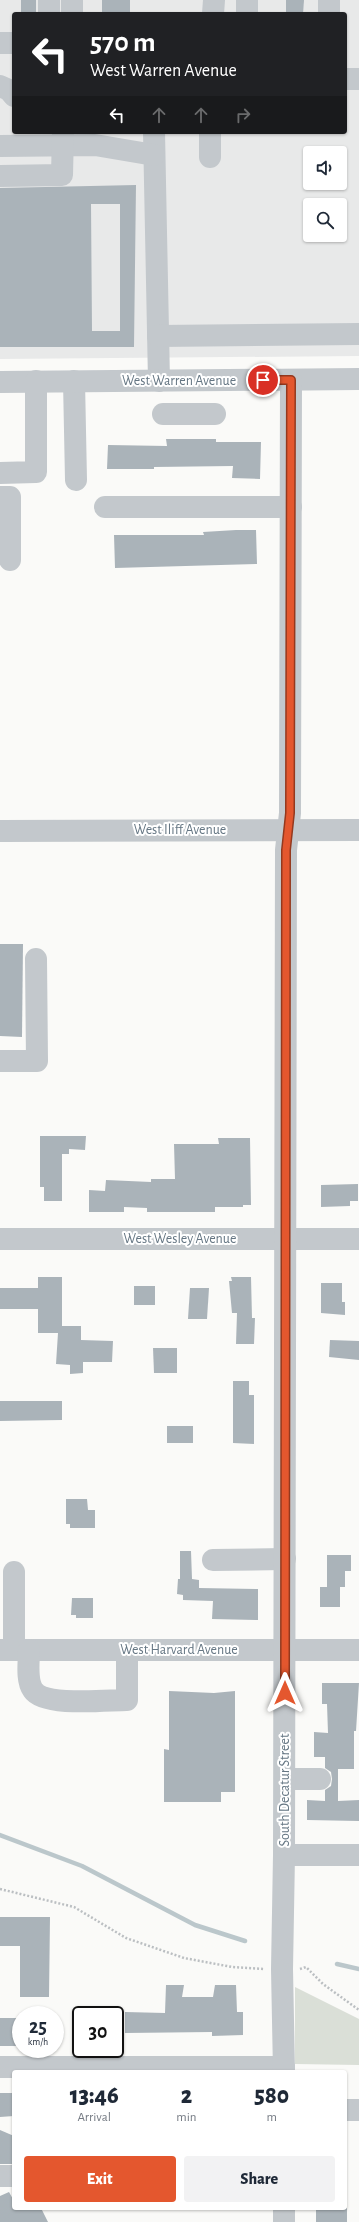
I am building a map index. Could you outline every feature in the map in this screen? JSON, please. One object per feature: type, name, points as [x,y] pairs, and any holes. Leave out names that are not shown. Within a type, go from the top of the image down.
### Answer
[{"type":"street","points":[[49,0],[49,12]]},
{"type":"street","points":[[72,0],[72,12]]},
{"type":"street","points":[[214,0],[214,12]]},
{"type":"street","points":[[247,0],[247,12]]},
{"type":"street","points":[[329,0],[329,12]]},
{"type":"street","points":[[0,43],[12,43]]},
{"type":"street","points":[[0,79],[12,82]]},
{"type":"street","points":[[347,80],[359,79]]},
{"type":"street","points":[[0,86],[9,90],[12,94]]},
{"type":"street","points":[[154,134],[159,381]]},
{"type":"street","points":[[210,134],[210,156]]},
{"type":"street","points":[[0,146],[24,136],[63,139],[154,155]]},
{"type":"street","points":[[0,176],[62,175],[63,139]]},
{"type":"street","points":[[158,336],[359,334]]},
{"type":"street","name":"West Warren Avenue","points":[[0,382],[359,379]]},
{"type":"street","points":[[192,380],[192,414]]},
{"type":"street","name":"South Decatur Street","points":[[284,2069],[282,1969],[285,1779],[286,850],[289,830],[291,380]]},
{"type":"street","points":[[0,473],[36,472],[36,381]]},
{"type":"street","points":[[74,381],[76,480]]},
{"type":"street","points":[[163,414],[215,414]]},
{"type":"street","points":[[0,497],[10,497],[10,560]]},
{"type":"street","points":[[104,507],[291,507]]},
{"type":"street","name":"West Iliff Avenue","points":[[0,831],[359,830]]},
{"type":"street","points":[[0,1061],[37,1061],[36,959]]},
{"type":"street","name":"West Wesley Avenue","points":[[0,1239],[359,1239]]},
{"type":"street","points":[[213,1560],[285,1559]]},
{"type":"street","points":[[14,1572],[7,1619],[15,1650],[30,1680],[33,1690],[40,1696],[56,1700],[127,1700],[127,1650]]},
{"type":"street","name":"West Harvard Avenue","points":[[15,1650],[359,1650]]},
{"type":"street","points":[[285,1779],[320,1779]]},
{"type":"street","points":[[284,1855],[359,1855]]},
{"type":"street","points":[[0,2067],[284,2069]]},
{"type":"street","points":[[347,2110],[359,2110]]},
{"type":"street","points":[[0,2176],[12,2176]]},
{"type":"street","points":[[284,2210],[284,2222]]},
{"type":"path","points":[[0,1889],[74,1907],[126,1938],[184,1958],[232,1967],[282,1969],[294,1971],[306,1967],[323,1984],[359,2010]]},
{"type":"shaded area","points":[[0,0],[359,0],[359,356],[0,359]]},
{"type":"shaded area","points":[[295,1987],[359,2019],[359,2065],[295,2064]]},
{"type":"building","points":[[21,0],[36,0],[36,12],[21,12]]},
{"type":"building","points":[[102,0],[130,0],[130,12],[102,12]]},
{"type":"building","points":[[286,0],[304,0],[303,12],[286,12]]},
{"type":"building","points":[[136,185],[134,347],[0,347],[0,188]],"holes":[[[91,204],[120,204],[120,331],[92,331]]]},
{"type":"building","points":[[166,439],[216,439],[216,442],[261,442],[260,479],[232,478],[233,466],[107,469],[108,445],[167,446]]},
{"type":"building","points":[[256,530],[257,564],[115,568],[114,535],[204,535],[203,532]]},
{"type":"building","points":[[0,944],[23,944],[22,1037],[0,1036]]},
{"type":"building","points":[[40,1136],[86,1136],[85,1150],[69,1149],[69,1154],[62,1154],[62,1201],[44,1201],[44,1187],[40,1187]]},
{"type":"building","points":[[218,1138],[250,1138],[251,1205],[243,1205],[243,1207],[215,1207],[215,1212],[147,1212],[147,1208],[124,1207],[124,1212],[89,1212],[89,1190],[105,1191],[106,1180],[151,1182],[151,1179],[175,1179],[174,1144],[219,1144]]},
{"type":"building","points":[[358,1184],[358,1201],[350,1201],[350,1206],[321,1207],[321,1185]]},
{"type":"building","points":[[38,1277],[62,1277],[62,1326],[81,1326],[81,1340],[113,1341],[112,1362],[83,1362],[83,1373],[70,1374],[70,1365],[56,1364],[58,1333],[38,1333],[38,1309],[0,1309],[0,1288],[38,1288]]},
{"type":"building","points":[[231,1277],[251,1277],[252,1318],[255,1318],[254,1344],[236,1344],[237,1313],[232,1313],[229,1281],[232,1281]]},
{"type":"building","points":[[321,1283],[342,1283],[342,1302],[345,1302],[345,1315],[321,1313]]},
{"type":"building","points":[[134,1286],[155,1286],[155,1305],[134,1305]]},
{"type":"building","points":[[190,1288],[209,1288],[207,1319],[188,1319]]},
{"type":"building","points":[[330,1340],[359,1341],[359,1360],[329,1357]]},
{"type":"building","points":[[153,1348],[177,1348],[177,1373],[154,1373]]},
{"type":"building","points":[[233,1381],[249,1381],[249,1395],[254,1395],[254,1444],[233,1443]]},
{"type":"building","points":[[0,1401],[62,1401],[62,1420],[0,1421]]},
{"type":"building","points":[[167,1426],[193,1426],[193,1443],[167,1443]]},
{"type":"building","points":[[66,1499],[87,1499],[88,1510],[95,1510],[95,1528],[70,1528],[70,1524],[66,1524]]},
{"type":"building","points":[[180,1551],[191,1551],[192,1579],[199,1580],[199,1588],[258,1589],[258,1620],[212,1619],[213,1601],[183,1600],[183,1595],[177,1594],[178,1579],[180,1579]]},
{"type":"building","points":[[327,1555],[351,1555],[351,1571],[345,1571],[345,1587],[340,1587],[340,1607],[320,1607],[320,1587],[327,1587]]},
{"type":"building","points":[[72,1598],[93,1598],[93,1618],[76,1618],[76,1615],[71,1615]]},
{"type":"building","points":[[322,1683],[359,1683],[356,1731],[354,1731],[354,1769],[338,1769],[338,1801],[359,1800],[359,1821],[307,1820],[307,1800],[325,1801],[325,1790],[331,1786],[332,1779],[331,1772],[325,1768],[325,1757],[314,1757],[314,1732],[328,1733],[327,1704],[322,1704]]},
{"type":"building","points":[[169,1691],[214,1693],[235,1691],[235,1792],[221,1792],[221,1802],[164,1802],[164,1749],[169,1750]]},
{"type":"building","points":[[0,1917],[50,1917],[49,1997],[20,1997],[20,1946],[0,1946]]},
{"type":"building","points":[[166,1985],[184,1985],[182,1997],[213,1997],[215,1985],[236,1985],[237,2012],[243,2012],[243,2035],[212,2036],[212,2032],[125,2033],[125,2012],[165,2013]]},
{"type":"building","points":[[0,2018],[12,2018],[12,2046],[0,2046]]},
{"type":"building","points":[[0,2093],[12,2093],[12,2116],[0,2117]]},
{"type":"building","points":[[0,2130],[12,2135],[12,2164],[0,2164]]},
{"type":"building","points":[[9,2192],[12,2197],[12,2210],[42,2210],[48,2222],[0,2222],[0,2196]]},
{"type":"building","points":[[316,2210],[347,2210],[347,2222],[316,2222]]},
{"type":"waterway","points":[[0,1835],[82,1866],[195,1925],[245,1941]]},
{"type":"waterway","points":[[337,1964],[359,1969]]},
{"type":"route","points":[[263,380],[291,380],[290,813],[286,850],[285,1693]]}]
